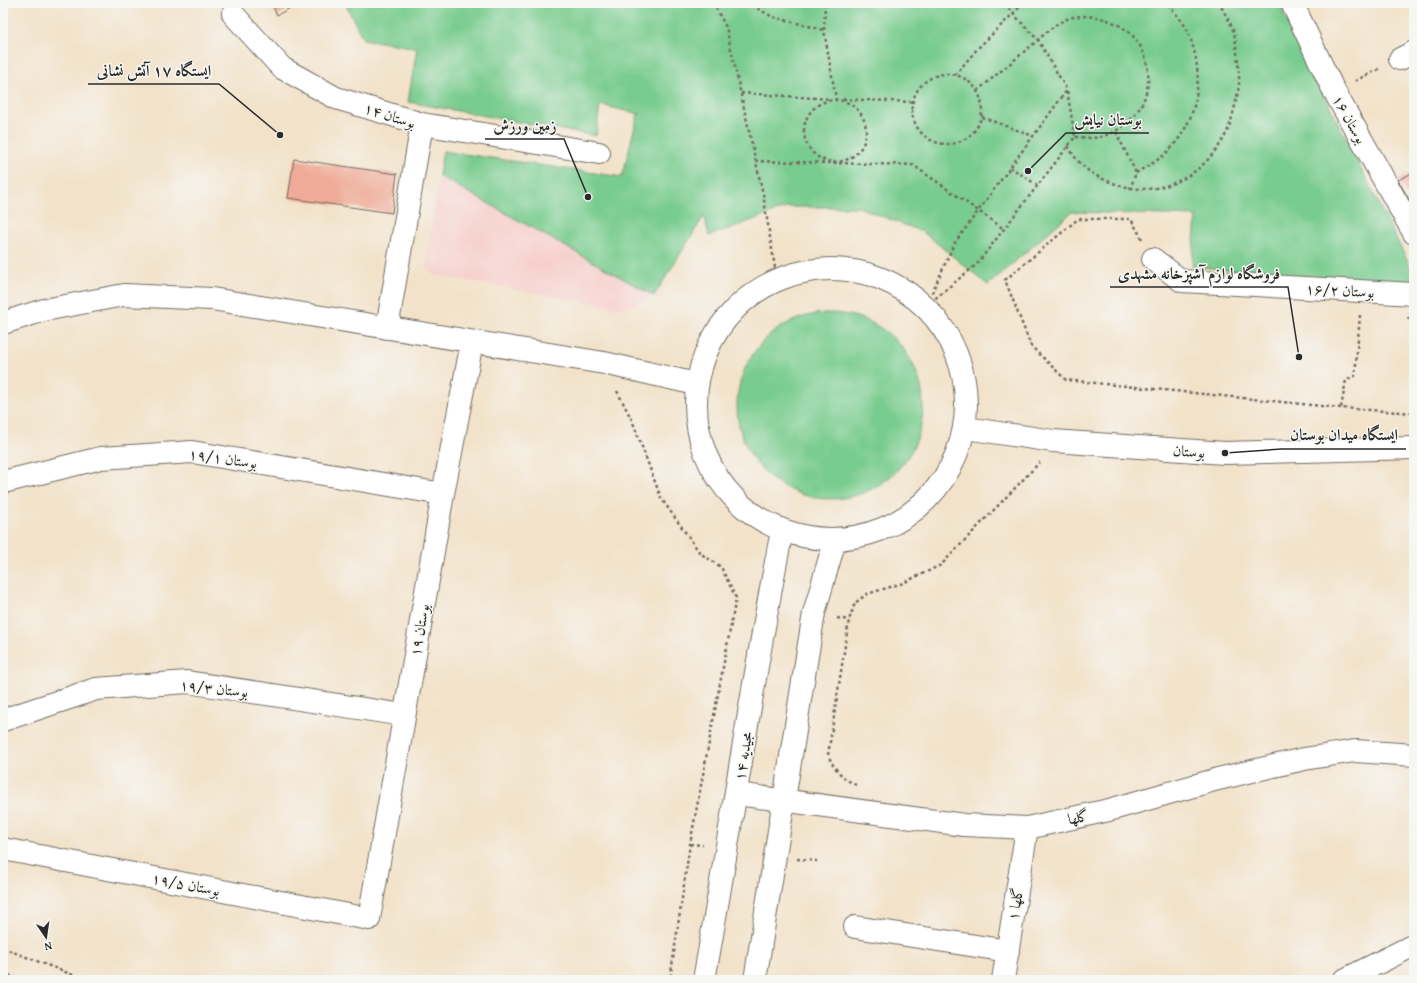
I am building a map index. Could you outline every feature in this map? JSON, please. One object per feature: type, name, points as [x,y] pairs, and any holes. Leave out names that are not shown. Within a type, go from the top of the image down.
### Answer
[{"type":"street","name":"بوستان ۱۶","points":[[1292,3],[1334,90],[1414,233]]},
{"type":"street","name":"بوستان ۱۴","points":[[233,14],[282,68],[336,98],[422,124],[387,328]]},
{"type":"street","points":[[422,124],[599,153]]},
{"type":"street","name":"بوستان ۱۶/۲","points":[[1153,259],[1182,281],[1414,294]]},
{"type":"street","points":[[828,268],[881,278],[926,306],[957,350],[968,401],[966,428],[959,453],[929,499],[886,529],[835,540],[782,531],[736,502],[706,458],[695,408],[696,384],[704,356],[732,311],[776,280],[828,268]]},
{"type":"street","points":[[3,322],[44,310],[124,294],[212,298],[604,363],[696,384]]},
{"type":"street","name":"بوستان ۱۹","points":[[368,919],[443,494],[472,342]]},
{"type":"street","name":"بوستان","points":[[966,428],[1053,442],[1225,453],[1414,448]]},
{"type":"street","name":"بوستان ۱۹/۱","points":[[3,482],[101,458],[192,452],[443,494]]},
{"type":"street","name":"مجیدیه ۱۴","points":[[704,980],[737,794],[767,604],[782,531]]},
{"type":"street","points":[[755,980],[785,801],[814,613],[835,540]]},
{"type":"street","name":"بوستان ۱۹/۳","points":[[3,720],[96,689],[186,682],[404,715]]},
{"type":"street","name":"گلها","points":[[737,794],[964,825],[1027,828],[1109,810],[1218,779],[1304,759],[1355,751],[1414,755]]},
{"type":"street","name":"گلها ۱","points":[[1003,980],[1027,828]]},
{"type":"street","name":"بوستان ۱۹/۵","points":[[3,849],[368,919]]},
{"type":"street","points":[[855,927],[1008,951]]},
{"type":"street","points":[[1344,980],[1414,945]]},
{"type":"path","points":[[713,3],[726,28],[741,93],[763,194],[776,280]]},
{"type":"path","points":[[747,3],[773,18],[824,30]]},
{"type":"path","points":[[825,3],[824,30],[836,99]]},
{"type":"path","points":[[926,306],[977,264],[1075,137],[1067,90],[1038,40],[1003,3]]},
{"type":"path","points":[[955,75],[978,48],[1024,3]]},
{"type":"path","points":[[1130,188],[1136,174],[1165,155],[1186,128],[1198,95],[1198,61],[1187,29],[1167,3]]},
{"type":"path","points":[[1068,146],[1077,162],[1101,179],[1130,188],[1160,188],[1188,178],[1211,158],[1227,133],[1239,83],[1234,33],[1219,3]]},
{"type":"path","points":[[977,90],[1053,26],[1071,18],[1090,16],[1110,20],[1127,30],[1140,45],[1148,64],[1149,84],[1144,103],[1132,119],[1116,132],[1098,138],[1075,137]]},
{"type":"path","points":[[1334,90],[1407,56]]},
{"type":"path","points":[[941,75],[955,75],[968,80],[977,90],[982,103],[982,117],[976,130],[966,139],[953,144],[940,144],[927,138],[917,128],[912,116],[913,102],[918,89],[928,80],[941,75]]},
{"type":"path","points":[[926,306],[954,244],[1067,90]]},
{"type":"path","points":[[741,93],[913,102]]},
{"type":"path","points":[[836,99],[848,102],[858,109],[865,119],[867,131],[864,143],[857,153],[846,160],[834,162],[822,160],[812,152],[805,142],[803,130],[806,118],[813,108],[824,101],[836,99]]},
{"type":"path","points":[[982,117],[1033,136]]},
{"type":"path","points":[[1116,132],[1136,174]]},
{"type":"path","points":[[755,161],[913,165],[1004,229]]},
{"type":"path","points":[[1010,167],[1037,185]]},
{"type":"path","points":[[1153,259],[1131,219],[1078,219],[1005,280],[1031,346],[1066,380],[1414,414]]},
{"type":"path","points":[[1341,408],[1346,380],[1355,376],[1362,291]]},
{"type":"path","points":[[604,363],[632,420],[661,498],[700,553],[721,567],[736,598],[690,844],[670,980]]},
{"type":"path","points":[[854,811],[858,786],[847,780],[835,770],[828,755],[849,620],[855,603],[867,594],[903,583],[941,565],[1037,467],[1053,442]]},
{"type":"path","points":[[3,948],[86,980]]},
{"type":"path","points":[[3,973],[21,980]]},
{"type":"shaded area","points":[[439,176],[654,296],[626,309],[433,275],[426,266]]},
{"type":"green space","points":[[345,3],[1278,3],[1414,274],[1414,291],[1192,266],[1196,216],[1072,212],[988,285],[923,232],[858,207],[788,207],[709,236],[704,216],[654,296],[439,176],[443,151],[622,177],[638,114],[640,114],[600,105],[596,136],[408,102],[417,48],[363,39]]},
{"type":"green space","points":[[830,313],[848,315],[866,320],[882,329],[896,340],[907,354],[916,370],[921,388],[923,406],[921,424],[916,442],[907,458],[896,472],[882,483],[866,492],[848,497],[830,499],[812,497],[794,492],[778,483],[764,472],[753,458],[744,442],[739,424],[737,406],[739,388],[744,370],[753,354],[764,340],[778,329],[794,320],[812,315]]},
{"type":"building","points":[[271,3],[300,3],[277,15]]},
{"type":"building","points":[[294,159],[397,174],[392,213],[288,198]]},
{"type":"building","points":[[1414,172],[1414,208],[1398,180]]},
{"type":"place","name":"ایستگاه ۱۷ آتش نشانی","points":[[280,135]]},
{"type":"place","name":"بوستان نیایش","points":[[1028,171]]},
{"type":"place","name":"زمین ورزش","points":[[588,197]]},
{"type":"place","name":"فروشگاه لوازم آشپزخانه مشهدی","points":[[1299,357]]},
{"type":"place","name":"ایستگاه میدان بوستان","points":[[1225,453]]}]
